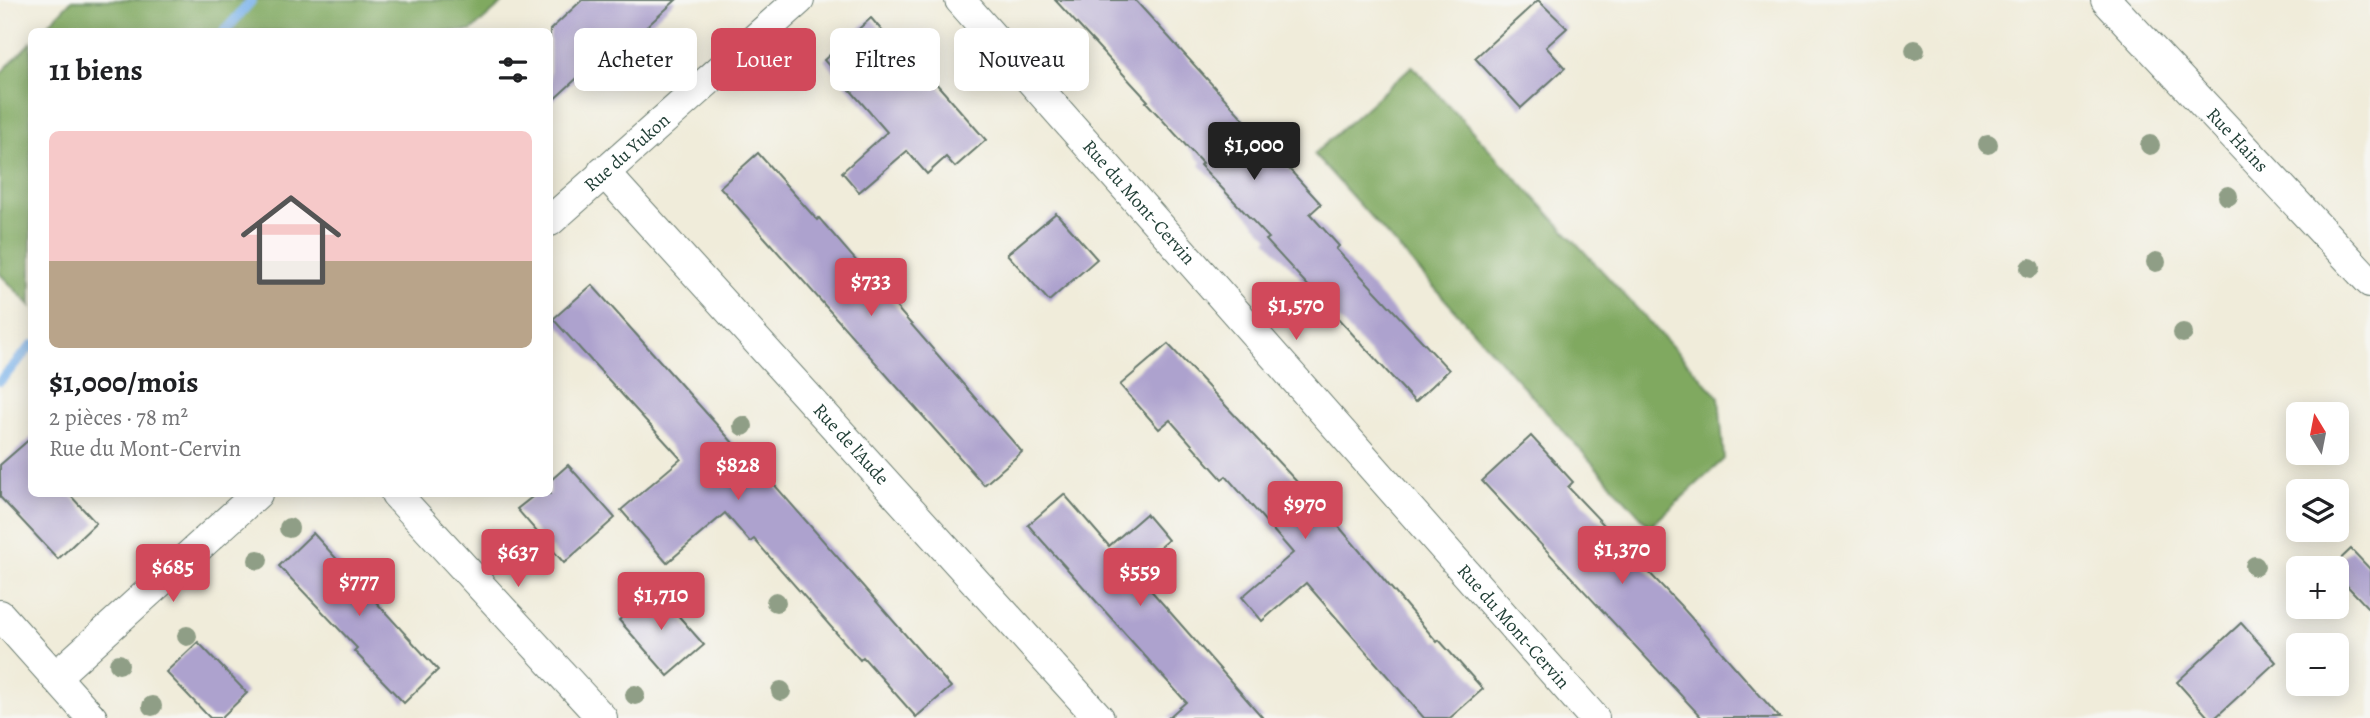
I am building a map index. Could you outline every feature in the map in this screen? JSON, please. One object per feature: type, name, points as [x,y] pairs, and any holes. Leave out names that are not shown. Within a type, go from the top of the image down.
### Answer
[{"type":"street","name":"Rue du Yukon","points":[[553,217],[799,0]]},
{"type":"street","name":"Rue du Mont-Cervin","points":[[960,0],[1594,718]]},
{"type":"street","name":"Rue Hains","points":[[2106,0],[2370,282]]},
{"type":"street","name":"Rue de l'Aude","points":[[603,171],[1099,718]]},
{"type":"street","points":[[55,677],[254,497]]},
{"type":"street","points":[[399,497],[602,718]]},
{"type":"street","points":[[0,615],[92,718]]},
{"type":"green space","points":[[72,0],[506,0],[474,28],[45,28]]},
{"type":"green space","points":[[28,45],[28,303],[0,274],[0,74]]},
{"type":"green space","points":[[1412,66],[1719,397],[1724,459],[1650,527],[1314,154]]},
{"type":"building","points":[[582,0],[676,0],[645,28],[574,28],[574,81],[553,100],[553,28]]},
{"type":"building","points":[[1055,0],[1135,0],[1321,204],[1310,214],[1339,246],[1336,249],[1449,370],[1415,402],[1200,165],[1202,163],[1089,37],[1089,28],[1081,28]]},
{"type":"building","points":[[1538,0],[1567,28],[1546,47],[1565,68],[1521,108],[1475,58]]},
{"type":"building","points":[[871,18],[880,28],[860,28]]},
{"type":"building","points":[[830,55],[830,67],[824,60]]},
{"type":"building","points":[[940,88],[986,140],[955,167],[946,157],[927,174],[907,151],[859,192],[842,172],[887,132],[851,91],[940,91]]},
{"type":"building","points":[[758,153],[817,220],[819,218],[1022,452],[984,485],[720,187]]},
{"type":"building","points":[[1056,213],[1097,259],[1049,301],[1007,254]]},
{"type":"building","points":[[592,285],[742,453],[744,450],[951,687],[916,717],[863,657],[860,660],[754,539],[750,542],[725,513],[667,563],[621,510],[681,459],[553,319]]},
{"type":"building","points":[[1168,344],[1341,529],[1437,642],[1439,640],[1483,689],[1450,718],[1424,718],[1306,583],[1262,621],[1242,597],[1293,553],[1226,476],[1222,479],[1170,420],[1159,429],[1120,385]]},
{"type":"building","points":[[1531,436],[1573,482],[1568,487],[1680,605],[1780,718],[1702,718],[1482,481]]},
{"type":"building","points":[[28,440],[28,497],[72,497],[96,523],[58,559],[0,497],[0,465]]},
{"type":"building","points":[[568,465],[615,518],[564,563],[517,509],[532,497],[553,497],[553,478]]},
{"type":"building","points":[[1064,494],[1109,546],[1146,514],[1168,540],[1133,570],[1263,718],[1168,718],[1186,702],[1028,525]]},
{"type":"building","points":[[313,533],[438,670],[404,703],[354,651],[357,648],[279,566]]},
{"type":"building","points":[[2351,549],[2370,569],[2370,610],[2349,588],[2349,556],[2344,556]]},
{"type":"building","points":[[655,589],[704,645],[668,676],[619,620]]},
{"type":"building","points":[[2241,623],[2276,662],[2215,718],[2209,718],[2177,682]]},
{"type":"building","points":[[198,642],[247,693],[221,718],[210,718],[166,672]]},
{"type":"waterway","points":[[228,28],[252,0]]},
{"type":"waterway","points":[[0,381],[28,350]]}]
